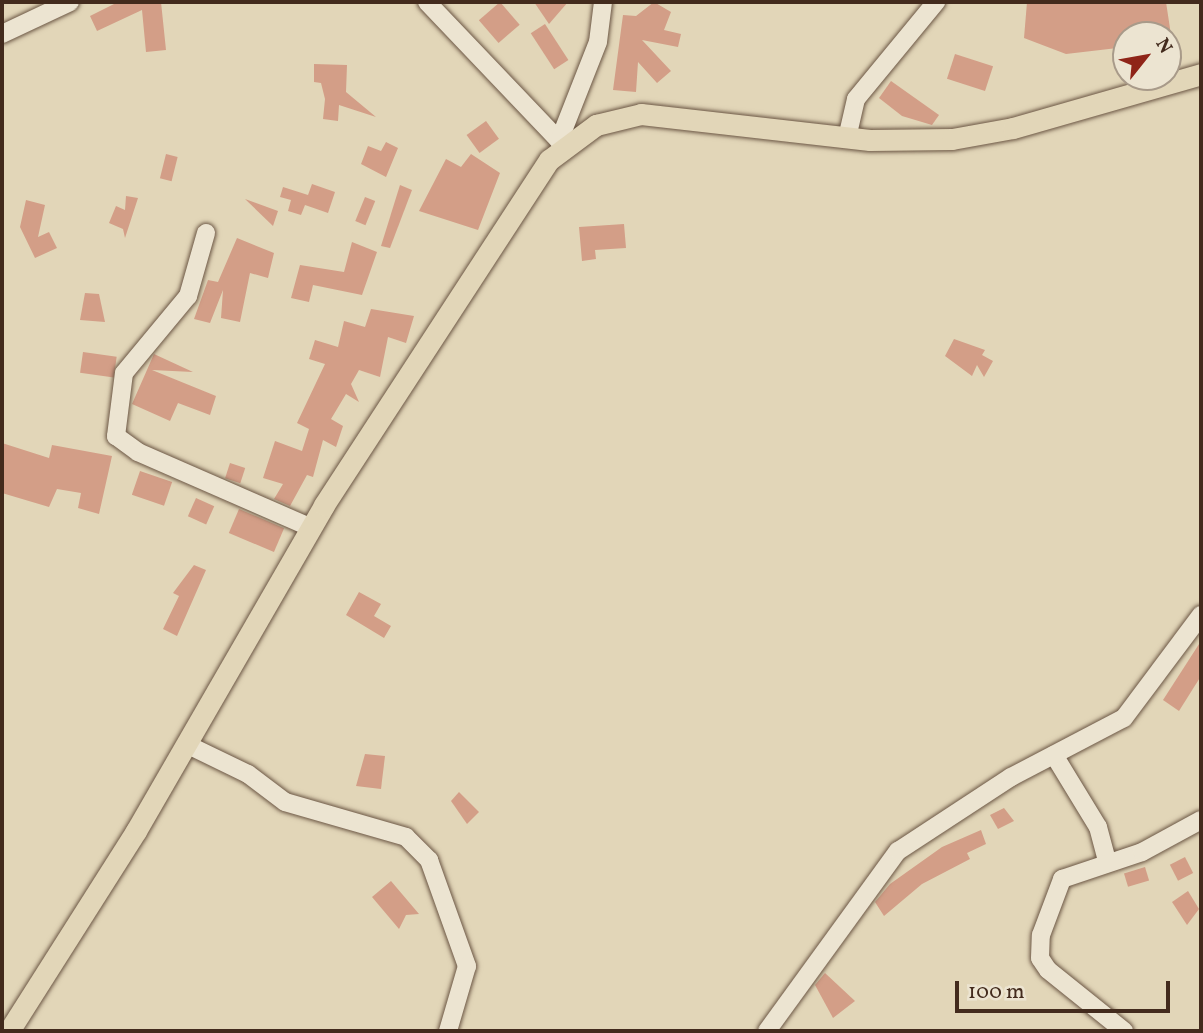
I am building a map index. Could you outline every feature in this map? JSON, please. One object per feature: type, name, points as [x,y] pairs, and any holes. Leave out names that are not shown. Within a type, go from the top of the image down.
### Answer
[{"type":"main road","points":[[9,1031],[186,744],[312,528],[538,174],[562,144],[596,125],[641,114],[847,138],[985,134],[1201,74]]},
{"type":"street","points":[[2,34],[70,2]]},
{"type":"street","points":[[427,2],[562,144],[598,42],[603,2]]},
{"type":"street","points":[[847,138],[856,99],[936,2]]},
{"type":"street","points":[[206,233],[188,296],[124,373],[116,436],[138,452],[312,528]]},
{"type":"street","points":[[767,1031],[898,851],[1054,755],[1135,709],[1201,615]]},
{"type":"street","points":[[186,744],[248,774],[285,802],[407,837],[429,860],[467,966],[448,1031]]},
{"type":"street","points":[[1054,755],[1098,827],[1107,862]]},
{"type":"street","points":[[1124,1031],[1060,984],[1038,947],[1062,879],[1201,820]]},
{"type":"building","points":[[118,2],[161,2],[166,50],[146,52],[142,10],[97,31],[90,16]]},
{"type":"building","points":[[500,2],[520,25],[499,43],[479,20]]},
{"type":"building","points":[[534,2],[568,2],[549,24]]},
{"type":"building","points":[[654,2],[671,12],[664,30],[681,34],[678,47],[642,40],[671,71],[657,83],[638,62],[636,92],[613,90],[623,15],[636,16]]},
{"type":"building","points":[[1027,2],[1166,2],[1169,21],[1112,21],[1112,49],[1066,54],[1024,38]]},
{"type":"building","points":[[545,24],[568,60],[554,69],[531,33]]},
{"type":"building","points":[[955,54],[993,66],[985,91],[947,79]]},
{"type":"building","points":[[314,64],[347,65],[346,92],[376,117],[339,105],[338,121],[323,119],[325,99],[321,83],[314,82]]},
{"type":"building","points":[[891,81],[939,115],[932,125],[902,116],[879,98]]},
{"type":"building","points":[[486,121],[499,139],[480,153],[467,135]]},
{"type":"building","points":[[386,142],[398,148],[386,177],[361,164],[368,146],[381,151]]},
{"type":"building","points":[[166,154],[178,157],[172,181],[160,178]]},
{"type":"building","points":[[471,154],[500,173],[478,230],[419,211],[446,159],[461,167]]},
{"type":"building","points":[[312,184],[335,192],[328,213],[305,205],[301,215],[288,211],[291,200],[280,197],[283,187],[308,195]]},
{"type":"building","points":[[400,185],[412,190],[390,248],[381,246]]},
{"type":"building","points":[[126,196],[138,198],[125,238],[123,229],[109,223],[116,206],[125,210]]},
{"type":"building","points":[[365,197],[375,201],[365,225],[355,221]]},
{"type":"building","points":[[245,199],[278,211],[273,226]]},
{"type":"building","points":[[26,200],[45,205],[38,237],[49,232],[57,248],[35,258],[20,227]]},
{"type":"building","points":[[624,224],[626,248],[595,250],[596,259],[582,261],[579,227]]},
{"type":"building","points":[[237,238],[274,253],[268,278],[250,273],[240,322],[221,318],[223,290],[210,323],[194,319],[208,280],[218,282]]},
{"type":"building","points":[[352,242],[377,252],[362,295],[313,285],[309,302],[291,298],[300,265],[344,272]]},
{"type":"building","points":[[85,293],[99,294],[105,322],[80,320]]},
{"type":"building","points":[[371,309],[414,316],[406,343],[388,337],[380,377],[359,370],[351,384],[359,402],[346,394],[331,419],[343,426],[336,447],[323,440],[313,477],[307,475],[290,506],[274,499],[283,484],[263,478],[275,441],[302,451],[309,429],[297,423],[325,364],[309,359],[315,340],[338,347],[344,321],[365,327]]},
{"type":"building","points":[[954,339],[985,350],[982,355],[993,361],[984,377],[977,365],[972,376],[945,356]]},
{"type":"building","points":[[83,352],[117,357],[114,378],[80,373]]},
{"type":"building","points":[[154,354],[193,372],[152,370],[216,396],[210,415],[178,403],[170,421],[132,404]]},
{"type":"building","points":[[2,443],[49,458],[52,445],[112,456],[99,514],[78,508],[81,493],[57,489],[49,507],[2,493]]},
{"type":"building","points":[[230,463],[245,468],[240,483],[225,478]]},
{"type":"building","points":[[140,471],[172,482],[164,506],[132,495]]},
{"type":"building","points":[[196,498],[214,506],[206,524],[188,516]]},
{"type":"building","points":[[239,509],[284,528],[274,552],[229,533]]},
{"type":"building","points":[[194,565],[206,570],[177,636],[163,629],[179,596],[173,593]]},
{"type":"building","points":[[359,592],[381,604],[374,616],[391,626],[384,638],[346,615]]},
{"type":"building","points":[[1201,641],[1201,676],[1179,711],[1163,700]]},
{"type":"building","points":[[365,754],[385,756],[381,789],[356,786]]},
{"type":"building","points":[[459,792],[479,812],[467,824],[451,801]]},
{"type":"building","points":[[1004,808],[1014,821],[998,829],[990,815]]},
{"type":"building","points":[[981,830],[986,844],[967,853],[970,859],[922,884],[884,916],[875,902],[890,884],[942,847]]},
{"type":"building","points":[[1185,857],[1193,873],[1178,881],[1170,865]]},
{"type":"building","points":[[1145,867],[1149,880],[1128,887],[1124,873]]},
{"type":"building","points":[[391,881],[419,914],[406,915],[399,929],[372,897]]},
{"type":"building","points":[[1188,891],[1199,909],[1187,925],[1172,902]]},
{"type":"building","points":[[825,973],[855,1001],[833,1018],[815,985]]}]
